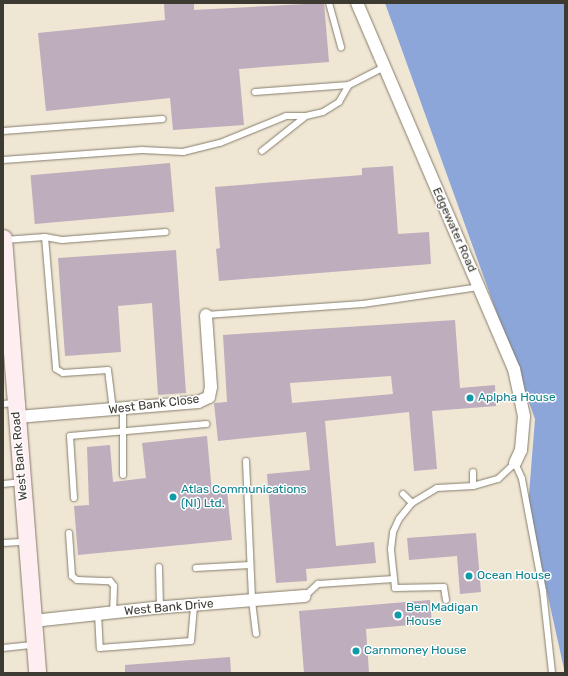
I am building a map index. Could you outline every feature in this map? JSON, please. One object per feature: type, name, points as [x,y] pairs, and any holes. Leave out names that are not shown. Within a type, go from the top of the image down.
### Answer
[{"type":"street","name":"Edgewater Road","points":[[357,3],[514,369],[524,416],[521,450],[515,463]]},
{"type":"street","name":"West Bank Road","points":[[3,239],[12,408],[22,482],[37,673]]},
{"type":"street","name":"West Bank Close","points":[[12,408],[118,410],[198,402],[209,397],[211,387],[206,315]]},
{"type":"street","name":"West Bank Drive","points":[[33,621],[160,607],[305,596]]},
{"type":"lane","points":[[329,3],[341,47]]},
{"type":"lane","points":[[255,92],[349,85],[384,67]]},
{"type":"lane","points":[[3,160],[142,150],[183,152],[220,143],[286,116],[306,116],[323,112],[339,102],[349,85]]},
{"type":"lane","points":[[262,151],[306,116]]},
{"type":"lane","points":[[3,131],[163,119]]},
{"type":"lane","points":[[3,239],[45,237],[62,240],[166,232]]},
{"type":"lane","points":[[45,237],[56,369],[63,373],[108,370],[124,430],[123,475]]},
{"type":"lane","points":[[206,315],[363,304],[479,287]]},
{"type":"lane","points":[[74,498],[70,436],[124,430],[206,424]]},
{"type":"lane","points":[[246,461],[252,601],[256,634]]},
{"type":"lane","points":[[446,600],[444,587],[395,588],[391,549],[393,532],[399,519],[412,502],[437,488],[473,486],[498,479],[515,463],[522,479],[543,591],[552,673]]},
{"type":"lane","points":[[473,472],[473,486]]},
{"type":"lane","points":[[3,484],[22,482]]},
{"type":"lane","points":[[403,494],[412,502]]},
{"type":"lane","points":[[69,533],[72,576],[77,580],[110,581],[114,586],[113,612]]},
{"type":"lane","points":[[3,543],[27,542]]},
{"type":"lane","points":[[196,568],[250,564]]},
{"type":"lane","points":[[159,567],[160,607]]},
{"type":"lane","points":[[305,596],[318,584],[394,579]]},
{"type":"lane","points":[[98,614],[100,648],[191,641],[194,605]]},
{"type":"lane","points":[[3,648],[35,645]]},
{"type":"water","points":[[385,3],[565,3],[565,673],[528,507],[535,419]]},
{"type":"building","points":[[164,3],[194,3],[194,10],[324,3],[329,62],[239,69],[244,125],[173,130],[170,98],[46,111],[38,33],[165,20]]},
{"type":"building","points":[[170,163],[174,212],[35,224],[31,175]]},
{"type":"building","points":[[393,166],[398,234],[429,232],[431,264],[219,281],[216,249],[220,248],[215,187],[362,175],[362,168]]},
{"type":"building","points":[[176,250],[186,393],[158,395],[152,303],[118,306],[121,352],[65,356],[58,258]]},
{"type":"building","points":[[455,320],[460,388],[495,385],[496,406],[432,411],[437,469],[414,471],[409,412],[325,421],[336,546],[374,542],[376,563],[306,569],[307,581],[276,583],[267,474],[310,470],[306,432],[218,441],[214,403],[227,402],[223,335]],"holes":[[[391,376],[393,394],[292,403],[290,383]]]},
{"type":"building","name":"Atlas Communications (NI) Ltd.","points":[[207,436],[212,493],[227,491],[232,540],[78,555],[74,506],[89,505],[87,447],[110,445],[113,482],[146,478],[142,443]]},
{"type":"building","name":"Ocean House","points":[[476,533],[481,592],[460,594],[457,556],[409,560],[407,538]]},
{"type":"building","points":[[430,600],[432,623],[366,629],[369,673],[304,673],[299,611]]},
{"type":"building","points":[[230,657],[231,673],[125,673],[125,665]]},
{"type":"place","name":"Aplpha House","points":[[470,398]]},
{"type":"place","name":"Atlas Communications (NI) Ltd.","points":[[173,497]]},
{"type":"place","name":"Ocean House","points":[[469,576]]},
{"type":"place","name":"Ben Madigan House","points":[[398,615]]},
{"type":"place","name":"Carnmoney House","points":[[356,651]]}]
